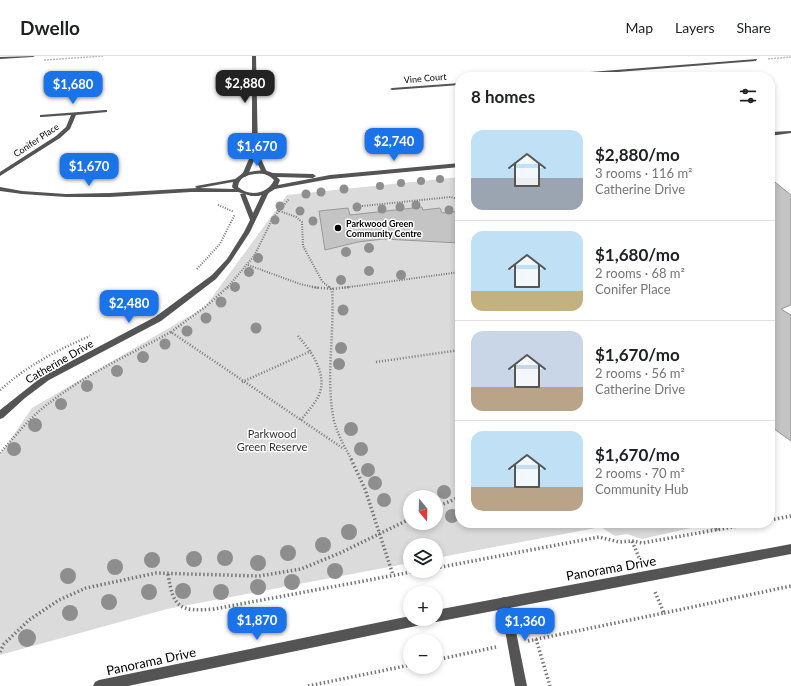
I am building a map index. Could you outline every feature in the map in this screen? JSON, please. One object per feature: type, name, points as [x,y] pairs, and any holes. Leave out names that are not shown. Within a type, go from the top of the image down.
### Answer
[{"type":"street","points":[[0,58],[34,56]]},
{"type":"street","points":[[254,56],[252,69],[255,152],[264,172]]},
{"type":"street","points":[[604,72],[756,60]]},
{"type":"street","name":"Vine Court","points":[[392,89],[455,84]]},
{"type":"street","name":"Conifer Place","points":[[42,116],[105,111]]},
{"type":"street","name":"Conifer Place","points":[[0,174],[58,137],[68,128],[74,114]]},
{"type":"street","points":[[775,134],[791,132]]},
{"type":"street","points":[[245,175],[255,152]]},
{"type":"street","points":[[0,190],[20,193],[88,196],[178,190],[240,192],[254,195],[266,192],[274,187],[330,177],[455,165]]},
{"type":"street","points":[[178,190],[237,180],[245,175],[264,172],[272,175],[330,177]]},
{"type":"street","points":[[272,175],[276,180],[274,187]]},
{"type":"street","points":[[237,180],[235,187],[240,192],[249,208],[252,219]]},
{"type":"street","name":"Catherine Drive","points":[[0,415],[46,378],[158,319],[189,298],[214,277],[229,260],[247,232],[252,219],[259,210],[266,192]]},
{"type":"street","name":"Panorama Drive","points":[[443,615],[791,548]]},
{"type":"street","points":[[505,602],[521,686]]},
{"type":"street","name":"Panorama Drive","points":[[99,686],[403,623]]},
{"type":"path","points":[[37,60],[104,56]]},
{"type":"path","points":[[756,60],[791,58]]},
{"type":"path","points":[[194,272],[209,258],[226,236],[236,212],[208,200],[210,191]]},
{"type":"path","points":[[362,206],[451,197],[455,198]]},
{"type":"path","points":[[259,210],[278,210],[296,217],[302,222],[303,246],[322,281],[332,289],[334,307],[331,381],[332,414],[345,450],[360,477],[393,575]]},
{"type":"path","points":[[0,453],[29,420],[52,401],[92,375],[171,332],[216,299],[236,280],[248,265],[264,240],[278,210]]},
{"type":"path","points":[[248,265],[267,270],[283,279],[318,289],[332,289],[455,273]]},
{"type":"path","points":[[171,332],[242,382],[345,450]]},
{"type":"path","points":[[0,390],[32,366],[69,345],[96,333]]},
{"type":"path","points":[[298,336],[311,350],[320,371],[320,393],[301,420]]},
{"type":"path","points":[[242,382],[311,350]]},
{"type":"path","points":[[376,362],[455,351]]},
{"type":"path","points":[[443,503],[455,499]]},
{"type":"path","points":[[775,519],[791,516]]},
{"type":"path","points":[[0,652],[4,644],[29,620],[59,600],[86,588],[156,573],[259,576],[301,569],[340,553],[403,523]]},
{"type":"path","points":[[714,528],[718,530]]},
{"type":"path","points":[[632,541],[642,544],[729,528]]},
{"type":"path","points":[[168,574],[174,600],[181,609],[190,611],[214,609],[403,573]]},
{"type":"path","points":[[664,613],[791,586]]},
{"type":"path","points":[[536,639],[550,686]]},
{"type":"path","points":[[308,686],[403,666]]},
{"type":"green space","name":"Parkwood Green Reserve","points":[[455,178],[455,528],[596,528],[443,557],[443,538],[403,538],[403,564],[167,609],[0,655],[0,455],[32,408],[205,307],[287,195]]},
{"type":"green space","name":"Parkwood Green Reserve","points":[[603,528],[691,528],[642,539],[627,534],[615,536]]},
{"type":"building","points":[[775,182],[791,195],[791,305],[781,309],[791,315],[791,441],[775,430]]},
{"type":"building","points":[[422,207],[423,210],[440,208],[442,213],[455,212],[455,243],[383,239],[358,242],[325,250],[319,211],[348,208],[350,215]]},
{"type":"place","name":"Parkwood Green Community Centre","points":[[338,228]]}]
